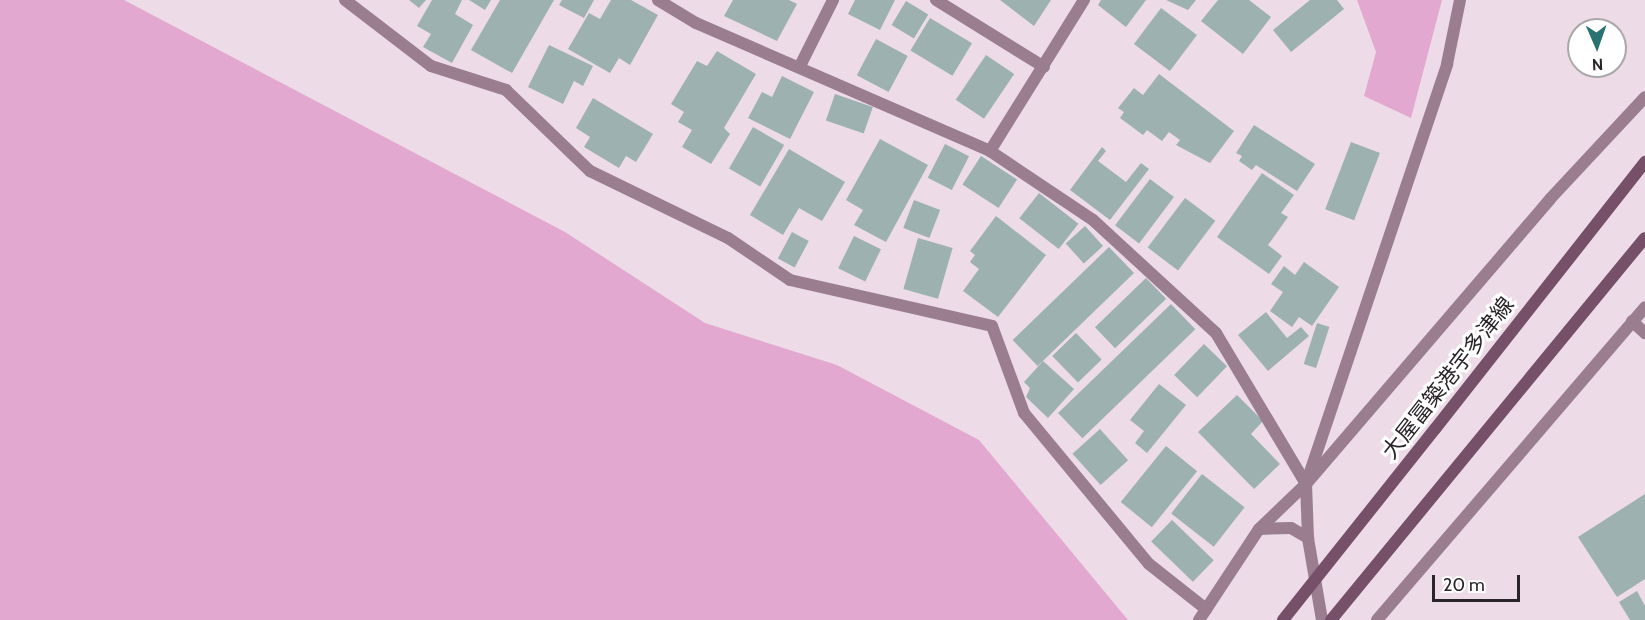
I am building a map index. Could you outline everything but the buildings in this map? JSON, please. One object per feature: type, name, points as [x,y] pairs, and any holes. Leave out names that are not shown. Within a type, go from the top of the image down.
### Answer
[{"type":"main road","name":"大屋冨築港宇多津線","points":[[1283,620],[1645,162]]},
{"type":"main road","points":[[1331,620],[1466,452],[1645,238]]},
{"type":"street","points":[[345,0],[431,66],[506,90],[590,171],[728,238],[790,280],[992,326],[1024,413],[1149,564],[1206,609]]},
{"type":"street","points":[[658,0],[696,23],[800,66],[990,151],[1093,220],[1186,299],[1216,333],[1306,484]]},
{"type":"street","points":[[800,66],[833,0]]},
{"type":"street","points":[[936,0],[1044,67]]},
{"type":"street","points":[[990,151],[1084,0]]},
{"type":"street","points":[[1322,620],[1308,538],[1306,484],[1448,64],[1460,0]]},
{"type":"street","points":[[1199,620],[1259,529],[1306,484],[1550,199],[1645,97]]},
{"type":"street","points":[[1378,619],[1645,307]]},
{"type":"street","points":[[1632,321],[1645,333]]},
{"type":"street","points":[[1259,529],[1291,528],[1308,538]]},
{"type":"shaded area","points":[[0,0],[124,0],[565,232],[705,323],[837,365],[979,440],[1128,620],[0,620]]},
{"type":"shaded area","points":[[1357,0],[1442,0],[1411,118],[1364,96],[1376,52]]}]
